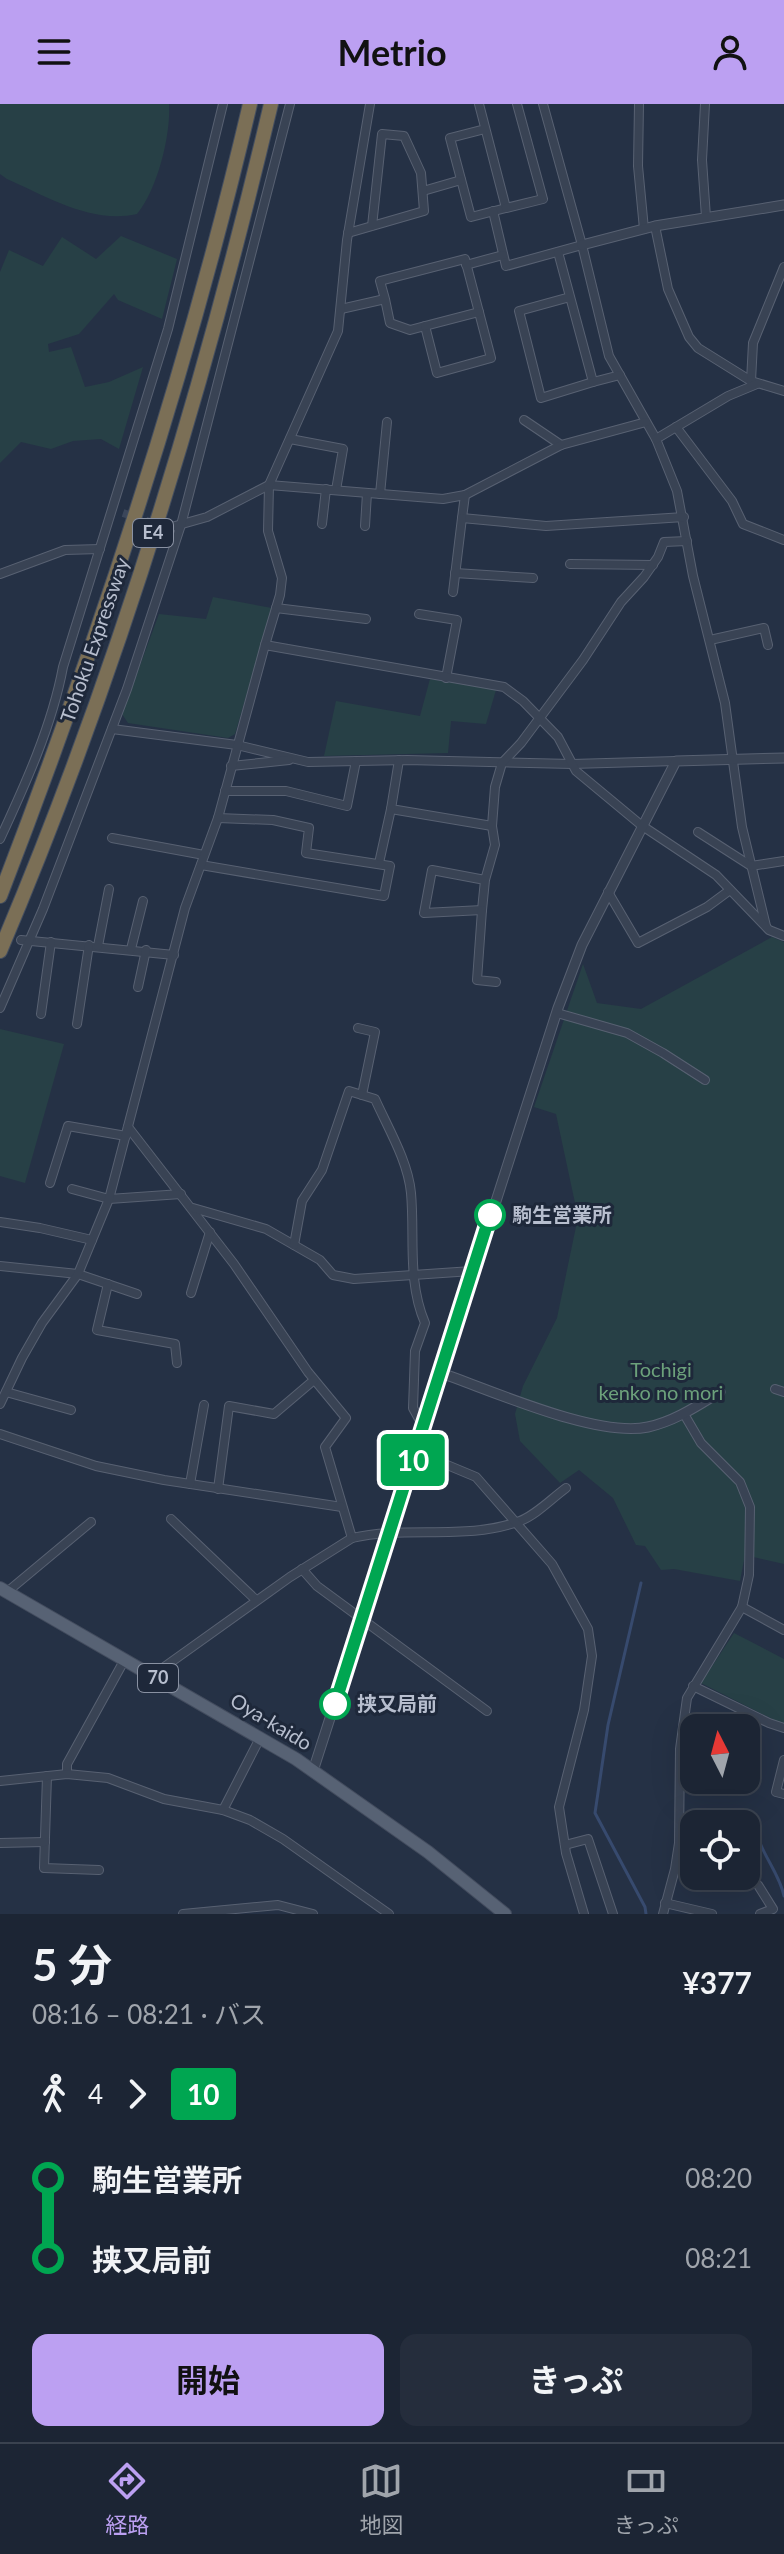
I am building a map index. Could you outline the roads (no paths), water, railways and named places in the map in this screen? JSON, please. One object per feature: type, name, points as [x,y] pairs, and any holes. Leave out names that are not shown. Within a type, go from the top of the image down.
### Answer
[{"type":"highway","name":"Tohoku Expressway","points":[[0,896],[85,668],[133,527],[208,271],[250,104]]},
{"type":"highway","name":"Tohoku Expressway","points":[[0,951],[61,798],[153,532],[229,276],[271,104]]},
{"type":"main road","name":"Oya-kaido","points":[[4,1590],[313,1771],[428,1852],[505,1914]]},
{"type":"street","points":[[0,839],[58,693],[63,667],[168,329],[223,104]]},
{"type":"street","points":[[0,1008],[112,729],[181,525],[290,104]]},
{"type":"street","points":[[0,1404],[42,1323],[78,1274],[109,1199],[185,908],[218,818],[282,578],[268,531],[269,485],[333,349],[338,331],[348,233],[370,104]]},
{"type":"street","points":[[479,104],[506,208]]},
{"type":"street","points":[[485,129],[450,138],[471,217],[543,199],[517,104]]},
{"type":"street","points":[[543,104],[609,356],[656,439],[677,491],[693,576],[725,703],[742,827],[766,927]]},
{"type":"street","points":[[639,104],[638,166],[644,229]]},
{"type":"street","points":[[705,104],[702,160],[706,217]]},
{"type":"street","points":[[348,233],[424,211],[421,173],[404,136],[382,134],[372,226]]},
{"type":"street","points":[[423,191],[461,180]]},
{"type":"street","points":[[493,211],[506,266],[655,226],[784,205]]},
{"type":"street","points":[[655,226],[668,289],[689,337],[698,348],[754,382],[784,391]]},
{"type":"street","points":[[558,252],[593,382]]},
{"type":"street","points":[[466,265],[503,255]]},
{"type":"street","points":[[425,326],[437,373],[491,358],[479,312],[466,265],[465,259],[380,281],[390,323],[410,330],[425,326],[479,312]]},
{"type":"street","points":[[754,382],[753,343],[784,268]]},
{"type":"street","points":[[570,297],[519,311],[541,398],[620,375]]},
{"type":"street","points":[[341,309],[385,299]]},
{"type":"street","points":[[656,439],[754,382]]},
{"type":"street","points":[[524,420],[561,445]]},
{"type":"street","points":[[380,494],[387,422]]},
{"type":"street","points":[[168,528],[207,517],[269,485],[443,499],[465,495],[561,445],[646,422]]},
{"type":"street","points":[[676,427],[732,501],[743,524],[784,540]]},
{"type":"street","points":[[290,439],[343,449],[336,490]]},
{"type":"street","points":[[322,524],[326,489]]},
{"type":"street","points":[[365,526],[367,493]]},
{"type":"street","points":[[453,592],[465,495]]},
{"type":"street","points":[[113,510],[123,513]]},
{"type":"street","points":[[462,518],[546,526],[684,517]]},
{"type":"street","points":[[496,982],[477,980],[485,880],[495,845],[492,826],[495,787],[502,763],[521,743],[583,660],[621,602],[653,565],[664,542],[687,541]]},
{"type":"street","points":[[0,574],[65,550],[100,549]]},
{"type":"street","points":[[570,564],[653,565]]},
{"type":"street","points":[[455,573],[533,578]]},
{"type":"street","points":[[276,608],[366,619]]},
{"type":"street","points":[[419,614],[457,620],[446,678]]},
{"type":"street","points":[[710,640],[764,628],[768,645]]},
{"type":"street","points":[[265,645],[504,687],[558,737],[576,771],[641,825],[716,875],[766,927],[784,936]]},
{"type":"street","points":[[112,729],[237,745],[298,760]]},
{"type":"street","points":[[231,766],[298,760],[572,764],[784,758]]},
{"type":"street","points":[[379,863],[399,760]]},
{"type":"street","points":[[225,791],[286,791],[347,806],[356,761]]},
{"type":"street","points":[[313,1771],[557,1013],[582,945],[676,761]]},
{"type":"street","points":[[391,809],[492,826]]},
{"type":"street","points":[[112,838],[203,860],[384,896],[390,866],[306,853],[309,828],[273,820],[218,818]]},
{"type":"street","points":[[698,832],[751,866],[784,861]]},
{"type":"street","points":[[482,910],[424,913],[432,870],[485,880]]},
{"type":"street","points":[[77,1024],[109,889]]},
{"type":"street","points":[[608,892],[638,943],[707,907],[730,890]]},
{"type":"street","points":[[131,949],[143,901]]},
{"type":"street","points":[[25,940],[174,955]]},
{"type":"street","points":[[41,1014],[51,942]]},
{"type":"street","points":[[138,987],[146,950]]},
{"type":"street","points":[[557,1013],[627,1033],[705,1080]]},
{"type":"street","points":[[358,1028],[375,1032],[362,1095]]},
{"type":"street","points":[[294,1245],[302,1201],[322,1170],[349,1091],[375,1099],[408,1175],[411,1192],[413,1274],[419,1309],[425,1323],[415,1351],[413,1408],[424,1428]]},
{"type":"street","points":[[50,1183],[68,1126],[127,1132],[181,1194],[314,1380],[346,1418],[325,1447],[352,1538]]},
{"type":"street","points":[[72,1189],[109,1199],[181,1194]]},
{"type":"street","points":[[192,1207],[266,1229],[320,1260],[333,1275],[354,1279],[472,1271]]},
{"type":"street","points":[[0,1222],[92,1240]]},
{"type":"street","points":[[191,1293],[210,1232]]},
{"type":"street","points":[[0,1266],[78,1274],[137,1294]]},
{"type":"street","points":[[108,1284],[97,1330],[175,1344],[177,1363]]},
{"type":"street","points":[[441,1373],[610,1428],[648,1427],[684,1414],[720,1392]]},
{"type":"street","points":[[218,1489],[229,1406],[274,1414],[314,1380]]},
{"type":"street","points":[[6,1392],[71,1410]]},
{"type":"street","points":[[190,1484],[204,1405]]},
{"type":"street","points":[[663,1914],[679,1843],[680,1749],[687,1698],[742,1607],[749,1575],[750,1507],[740,1482],[701,1443],[684,1414]]},
{"type":"street","points":[[0,1434],[96,1466],[218,1489],[342,1507]]},
{"type":"street","points":[[416,1452],[476,1477],[552,1564],[588,1629],[592,1656],[584,1710],[559,1807],[565,1845],[584,1914]]},
{"type":"street","points":[[153,1675],[256,1600],[352,1538],[373,1533],[495,1528],[523,1520],[566,1488]]},
{"type":"street","points":[[171,1519],[256,1600]]},
{"type":"street","points":[[4,1590],[91,1522]]},
{"type":"street","points":[[302,1569],[317,1586],[487,1711]]},
{"type":"street","points":[[742,1607],[784,1630]]},
{"type":"street","points":[[67,1774],[67,1764],[125,1659]]},
{"type":"street","points":[[693,1686],[784,1728]]},
{"type":"street","points":[[223,1810],[260,1738]]},
{"type":"street","points":[[784,1760],[776,1792],[784,1794]]},
{"type":"street","points":[[0,1781],[67,1774],[108,1778],[164,1799],[223,1810],[250,1820],[283,1839],[389,1914]]},
{"type":"street","points":[[47,1776],[44,1868],[99,1870]]},
{"type":"street","points":[[565,1845],[588,1839],[613,1914]]},
{"type":"street","points":[[0,1843],[45,1842]]},
{"type":"street","points":[[760,1888],[773,1909],[760,1914]]},
{"type":"street","points":[[665,1903],[712,1914]]},
{"type":"street","points":[[183,1914],[259,1910],[278,1905],[313,1914]]},
{"type":"waterway","points":[[641,1583],[608,1725],[595,1813],[646,1914]]},
{"type":"waterway","points":[[760,1841],[784,1896]]},
{"type":"tunnel","points":[[123,513],[168,528]]},
{"type":"place","name":"駒生営業所","points":[[490,1215]]},
{"type":"place","name":"挟又局前","points":[[335,1704]]},
{"type":"park label","name":"Tochigi kenko no mori","points":[[661,1382]]}]
